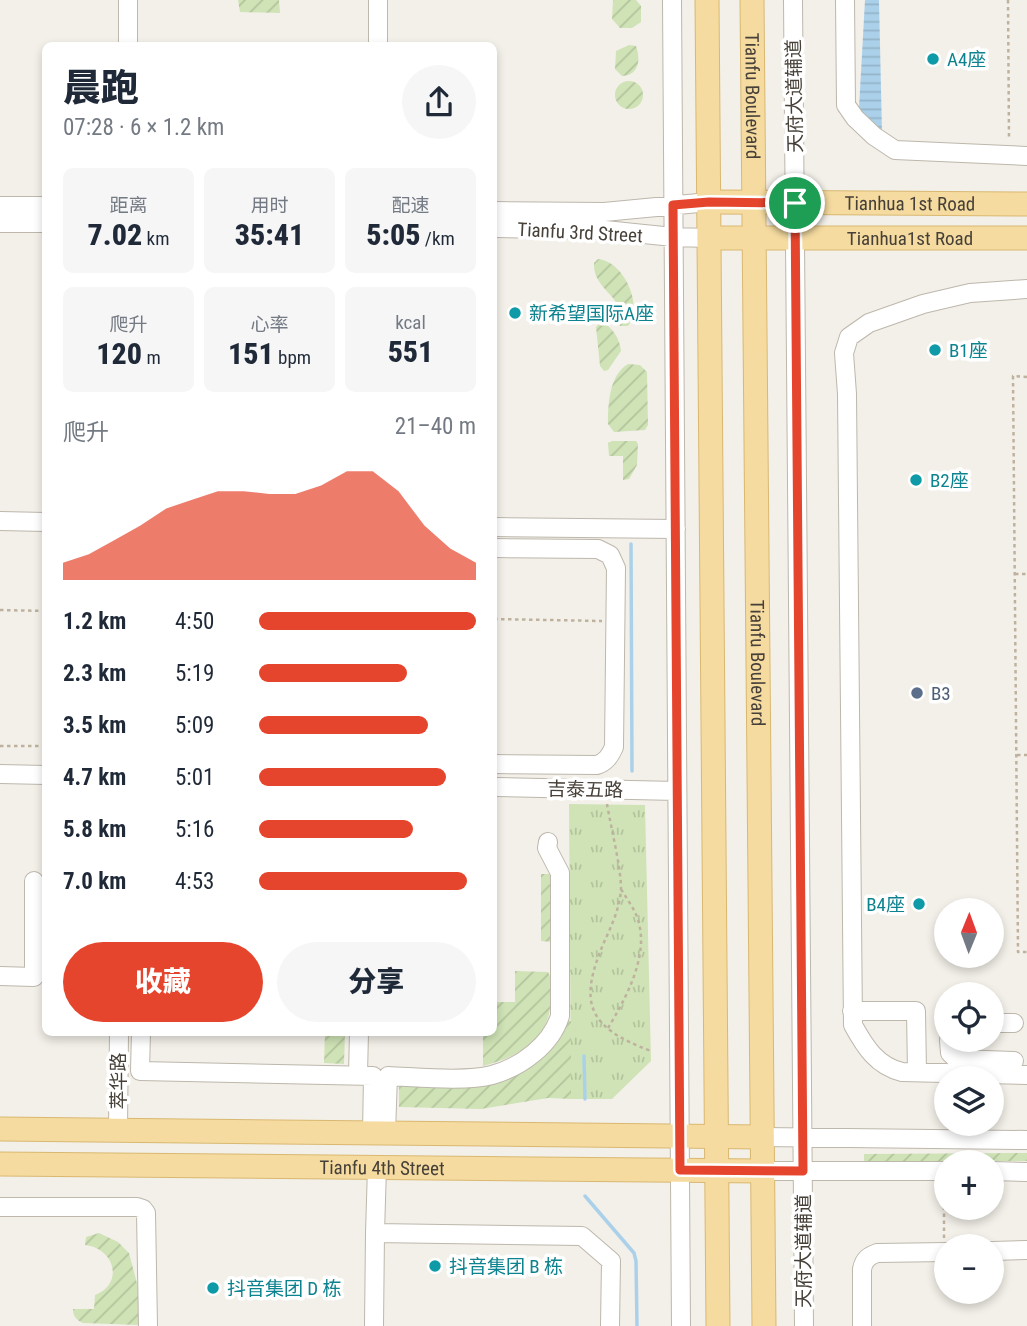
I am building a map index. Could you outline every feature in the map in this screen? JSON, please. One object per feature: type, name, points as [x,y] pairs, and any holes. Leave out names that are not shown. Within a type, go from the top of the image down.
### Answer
[{"type":"main road","points":[[707,0],[719,1326]]},
{"type":"main road","name":"Tianfu Boulevard","points":[[752,0],[764,1326]]},
{"type":"main road","name":"Tianhua 1st Road","points":[[709,202],[1027,204]]},
{"type":"main road","name":"Tianhua1st Road","points":[[709,238],[1027,238]]},
{"type":"main road","name":"Tianfu 4th Street","points":[[0,1129],[762,1138]]},
{"type":"main road","name":"Tianfu 4th Street","points":[[0,1164],[762,1171]]},
{"type":"street","points":[[128,0],[128,42]]},
{"type":"street","points":[[378,0],[378,42]]},
{"type":"street","points":[[672,0],[681,1326]]},
{"type":"street","name":"天府大道辅道","points":[[793,0],[804,1326]]},
{"type":"street","points":[[845,0],[846,105],[874,136],[895,150],[1018,156]]},
{"type":"street","name":"Tianfu 3rd Street","points":[[497,211],[604,212],[709,202]]},
{"type":"street","points":[[0,206],[42,206]]},
{"type":"street","points":[[0,223],[42,223]]},
{"type":"street","name":"Tianfu 3rd Street","points":[[497,228],[605,230],[709,238]]},
{"type":"street","points":[[1027,289],[970,293],[923,304],[869,323],[849,337],[844,353],[848,394],[853,1025],[870,1053],[888,1069],[917,1073],[1027,1075]]},
{"type":"street","points":[[0,521],[42,522]]},
{"type":"street","points":[[497,527],[676,529]]},
{"type":"street","points":[[497,548],[605,551],[616,568],[614,747],[608,758],[597,765],[497,764]]},
{"type":"street","points":[[0,774],[42,775]]},
{"type":"street","name":"吉泰五路","points":[[497,787],[677,791]]},
{"type":"street","points":[[379,1133],[387,1076],[493,1075],[539,1049],[556,1027],[560,1016],[560,873],[547,848],[548,842]]},
{"type":"street","points":[[0,976],[34,976],[34,881]]},
{"type":"street","points":[[852,1010],[916,1011],[917,1073]]},
{"type":"street","points":[[1004,1023],[1014,1023]]},
{"type":"street","name":"萃华路","points":[[118,1130],[119,1036]]},
{"type":"street","points":[[141,1036],[140,1071],[373,1076],[379,1133]]},
{"type":"street","points":[[358,1075],[359,1036]]},
{"type":"street","points":[[950,1052],[956,1059],[1014,1061]]},
{"type":"street","points":[[762,1138],[1027,1140]]},
{"type":"street","points":[[374,1326],[377,1167]]},
{"type":"street","points":[[762,1171],[934,1171]]},
{"type":"street","points":[[1004,1171],[1027,1172]]},
{"type":"street","points":[[0,1207],[144,1209],[148,1326]]},
{"type":"street","points":[[375,1233],[582,1236],[611,1261],[610,1326]]},
{"type":"street","points":[[1004,1251],[1027,1250]]},
{"type":"street","points":[[862,1326],[864,1262],[877,1253],[934,1252]]},
{"type":"path","points":[[1008,0],[1018,156]]},
{"type":"path","points":[[1027,377],[1013,376],[1018,952],[1027,952]]},
{"type":"path","points":[[1015,574],[1027,574]]},
{"type":"path","points":[[0,610],[42,611]]},
{"type":"path","points":[[497,619],[615,621]]},
{"type":"path","points":[[0,746],[42,746]]},
{"type":"path","points":[[1017,755],[1027,755]]},
{"type":"path","points":[[607,804],[621,888],[618,905],[589,984],[589,998],[596,1014],[608,1029],[622,1040],[651,1051]]},
{"type":"path","points":[[608,1029],[622,1004],[636,967],[640,945],[641,929],[637,915],[621,888]]},
{"type":"green space","points":[[238,0],[279,0],[280,13],[240,12]]},
{"type":"green space","points":[[613,0],[636,0],[641,6],[641,22],[632,28],[620,28],[612,19]]},
{"type":"green space","points":[[629,45],[636,46],[637,66],[632,73],[622,76],[615,69],[616,51]]},
{"type":"green space","points":[[629,81],[639,85],[643,95],[639,105],[629,109],[619,105],[615,95],[619,85]]},
{"type":"green space","points":[[598,259],[616,268],[629,286],[634,307],[628,326],[620,326],[613,315],[617,317],[620,314],[619,307],[598,279],[594,263]]},
{"type":"green space","points":[[601,322],[615,334],[621,351],[608,370],[604,371],[600,366],[596,327]]},
{"type":"green space","points":[[628,364],[640,365],[647,372],[648,425],[645,430],[614,432],[608,424],[611,391],[617,375]]},
{"type":"green space","points":[[636,441],[638,444],[637,465],[629,479],[623,480],[623,456],[609,456],[608,443]]},
{"type":"green space","points":[[569,804],[645,805],[651,1061],[612,1099],[571,1099]]},
{"type":"green space","points":[[541,874],[552,874],[552,942],[541,941]]},
{"type":"green space","points":[[515,971],[548,972],[551,981],[549,1013],[539,1035],[521,1051],[483,1066],[483,1036],[497,1036],[497,1002],[515,1002]]},
{"type":"green space","points":[[564,1021],[571,1021],[571,1099],[548,1098],[481,1109],[399,1107],[399,1085],[480,1086],[500,1081]]},
{"type":"green space","points":[[325,1036],[345,1036],[344,1064],[324,1063]]},
{"type":"green space","points":[[1004,1153],[1027,1153],[1027,1161],[1004,1161]]},
{"type":"green space","points":[[864,1154],[934,1154],[934,1161],[864,1161]]},
{"type":"green space","points":[[99,1233],[118,1242],[129,1253],[139,1291],[139,1325],[83,1323],[74,1316],[73,1309],[94,1309],[95,1295],[104,1290],[113,1275],[109,1259],[103,1252],[85,1245],[86,1237]]},
{"type":"water","points":[[865,0],[879,0],[882,133],[860,113],[859,108]]},
{"type":"waterway","points":[[631,544],[632,771]]},
{"type":"waterway","points":[[584,1056],[585,1099]]},
{"type":"waterway","points":[[585,1196],[634,1253],[637,1326]]},
{"type":"place","name":"A4座","points":[[933,59]]},
{"type":"place","name":"新希望国际A座","points":[[515,313]]},
{"type":"place","name":"B1座","points":[[935,350]]},
{"type":"place","name":"B2座","points":[[916,480]]},
{"type":"place","name":"B3","points":[[917,693]]},
{"type":"place","name":"B4座","points":[[919,904]]},
{"type":"place","name":"抖音集团 B 栋","points":[[435,1266]]},
{"type":"place","name":"抖音集团 D 栋","points":[[213,1288]]},
{"type":"route","points":[[709,202],[795,203],[803,1171],[680,1170],[673,205],[709,202]]}]
